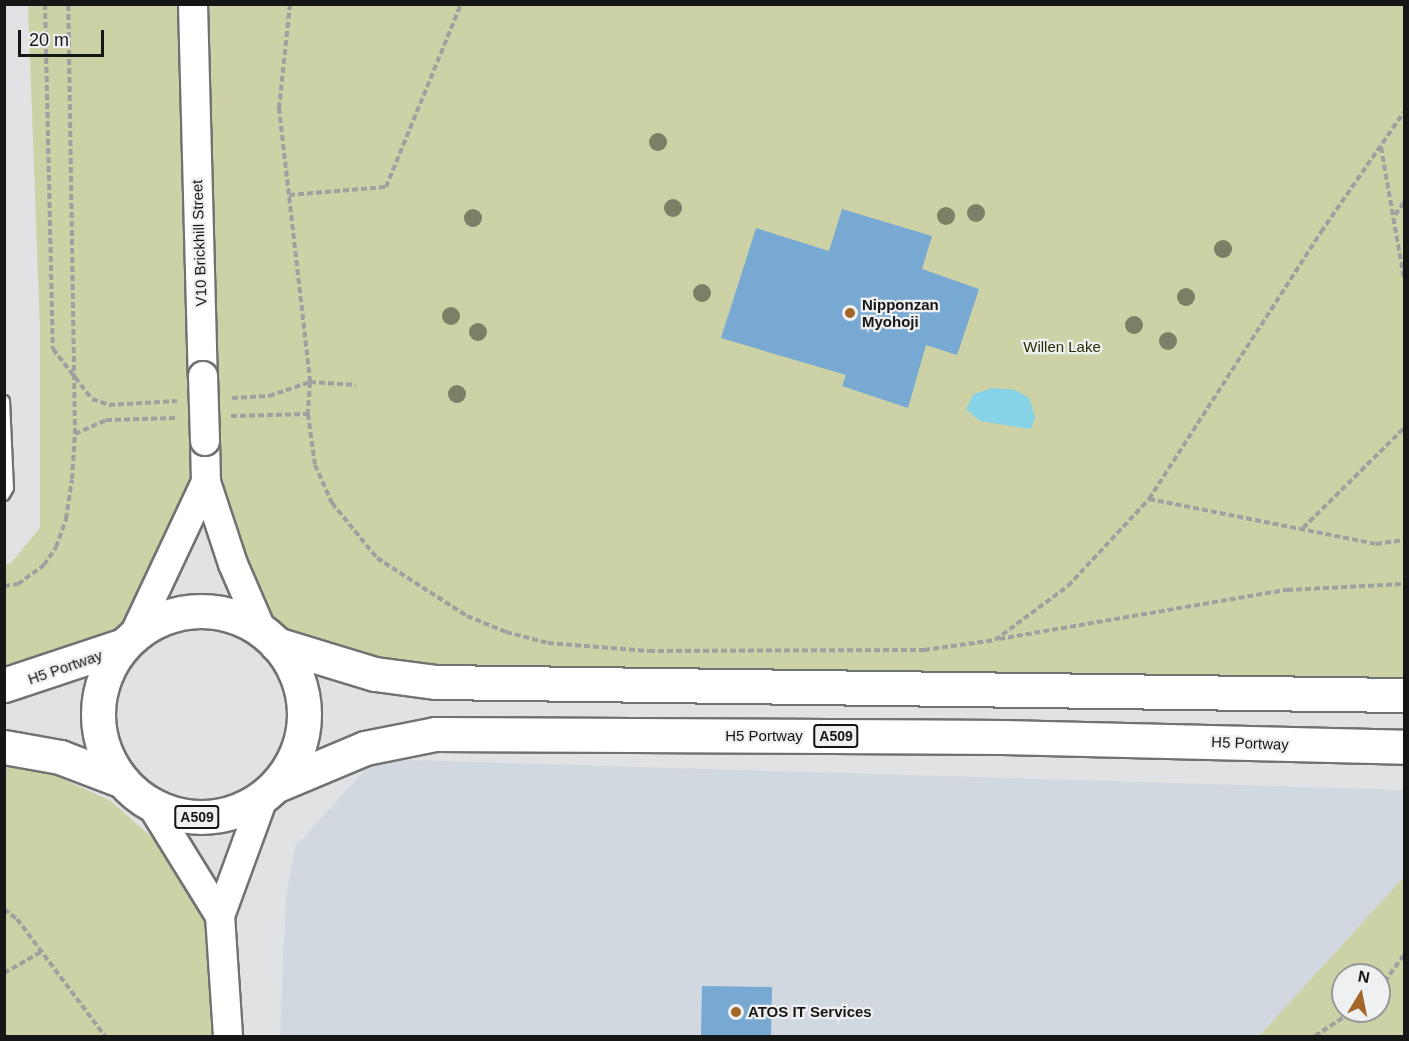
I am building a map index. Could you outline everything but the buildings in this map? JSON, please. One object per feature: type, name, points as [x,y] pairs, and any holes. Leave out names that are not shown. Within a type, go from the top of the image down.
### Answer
[{"type":"main road","name":"A509","points":[[120,780],[102,745],[98,726],[98,697],[107,669],[129,640],[164,618],[198,611],[232,615],[269,637],[375,674],[436,681],[1404,695]]},
{"type":"main road","name":"A509","points":[[4,747],[60,757],[120,780],[152,806],[180,816],[210,818],[239,811],[270,791],[297,750],[303,730],[303,699],[294,669],[269,637]]},
{"type":"main road","name":"H5 Portway","points":[[4,685],[129,640]]},
{"type":"main road","name":"H5 Portway","points":[[270,791],[365,748],[435,734],[1015,737],[1404,747]]},
{"type":"street","name":"V10 Brickhill Street","points":[[193,4],[206,482],[233,564],[269,637]]},
{"type":"street","name":"V10 Brickhill Street","points":[[129,640],[206,482]]},
{"type":"street","points":[[228,1036],[220,916],[270,791]]},
{"type":"street","points":[[152,806],[220,916]]},
{"type":"lane","points":[[4,401],[8,488],[4,495]]},
{"type":"path","points":[[45,4],[53,349],[74,379],[92,399],[110,405],[189,401]]},
{"type":"path","points":[[4,586],[18,584],[44,565],[56,547],[72,480],[74,379],[68,4]]},
{"type":"path","points":[[290,4],[279,108],[310,382],[308,414],[315,465],[332,502],[351,531],[377,558],[467,616],[506,632],[548,643],[649,651],[924,650],[1287,590],[1404,584]]},
{"type":"path","points":[[289,195],[386,187],[461,4]]},
{"type":"path","points":[[995,640],[1068,586],[1149,499],[1321,232],[1404,112]]},
{"type":"path","points":[[1381,147],[1395,215],[1404,279]]},
{"type":"path","points":[[1395,215],[1404,202]]},
{"type":"path","points":[[223,399],[269,396],[310,382],[356,384]]},
{"type":"path","points":[[1304,528],[1404,428]]},
{"type":"path","points":[[1149,499],[1376,544],[1404,540]]},
{"type":"path","points":[[4,909],[41,952],[105,1036]]},
{"type":"path","points":[[4,973],[41,952]]},
{"type":"path","points":[[1391,973],[1404,955]]},
{"type":"path","points":[[1315,1036],[1335,1023]]},
{"type":"shaded area","points":[[375,759],[1404,790],[1404,877],[1259,1036],[280,1036],[286,897],[295,847]]},
{"type":"green space","name":"Willen Lake","points":[[28,5],[1404,5],[1404,695],[436,682],[276,644],[207,483],[134,635],[5,685],[4,564],[10,564],[40,528],[40,330]]},
{"type":"green space","points":[[4,766],[52,774],[111,801],[155,840],[185,878],[207,927],[219,1036],[5,1036]]},
{"type":"green space","points":[[1404,877],[1404,1036],[1259,1036]]},
{"type":"water","points":[[993,388],[1015,390],[1029,398],[1035,417],[1031,429],[980,421],[966,409],[974,394]]},
{"type":"place","name":"Nipponzan Myohoji","points":[[850,313]]},
{"type":"place","name":"ATOS IT Services","points":[[736,1012]]}]
